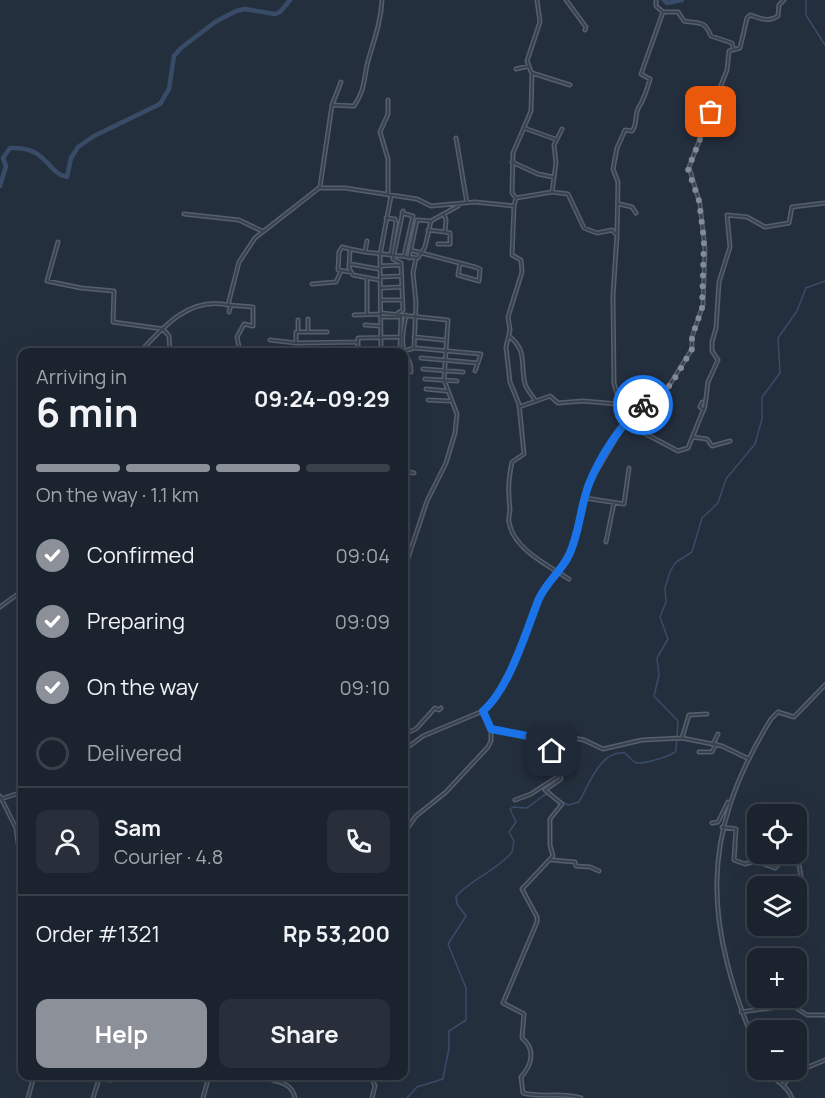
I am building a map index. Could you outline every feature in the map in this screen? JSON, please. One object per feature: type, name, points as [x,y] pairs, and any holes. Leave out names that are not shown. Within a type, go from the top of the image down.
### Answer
[{"type":"street","points":[[332,105],[354,105],[363,90],[367,64],[379,28],[382,0]]},
{"type":"street","points":[[537,0],[540,20],[527,59],[531,73],[531,111],[512,162],[512,192],[516,198],[512,255],[521,260],[522,271],[508,317],[510,330],[506,347],[510,382],[519,407],[524,454],[513,461],[507,497],[510,511],[509,523],[514,536],[525,548],[569,579]]},
{"type":"street","points":[[566,0],[586,27],[585,30]]},
{"type":"street","points":[[656,0],[657,6],[663,12],[678,12],[684,21],[703,23],[709,28],[711,36],[732,43],[733,48]]},
{"type":"street","points":[[408,747],[423,736],[483,711],[494,700],[518,656],[540,596],[568,558],[578,534],[585,498],[597,468],[624,423],[650,400],[667,389],[692,349],[692,337],[703,305],[705,250],[700,204],[689,168],[728,70],[729,51],[733,48],[740,48],[741,36],[749,15],[763,20],[773,19],[778,16],[779,5],[784,0]]},
{"type":"street","points":[[663,12],[641,74],[650,80],[644,101],[636,114],[635,128],[632,131],[625,130],[617,148],[613,170],[618,186],[619,204],[613,296],[614,383],[624,423],[680,451],[686,450],[704,410],[708,382],[718,358],[712,351],[712,342],[716,328],[719,282],[730,247],[727,215],[746,216],[765,227],[789,223],[792,207],[825,203]]},
{"type":"street","points":[[516,69],[529,66]]},
{"type":"street","points":[[531,73],[570,85]]},
{"type":"street","points":[[228,312],[238,262],[255,238],[320,188],[332,105],[341,82]]},
{"type":"street","points":[[381,348],[380,255],[390,196],[388,159],[380,132],[387,114],[388,100]]},
{"type":"street","points":[[524,128],[556,139]]},
{"type":"street","points":[[552,192],[556,139],[562,129]]},
{"type":"street","points":[[456,138],[467,203]]},
{"type":"street","points":[[512,162],[538,174],[553,177]]},
{"type":"street","points":[[320,188],[417,199],[431,206],[467,203],[514,206]]},
{"type":"street","points":[[516,198],[552,192],[568,194],[584,228],[597,233],[612,230],[617,235]]},
{"type":"street","points":[[409,258],[417,220],[431,221],[460,204]]},
{"type":"street","points":[[619,204],[632,207],[636,213]]},
{"type":"street","points":[[394,256],[406,255],[413,215],[403,212],[394,256],[394,260],[401,265]]},
{"type":"street","points":[[184,214],[239,220],[263,232]]},
{"type":"street","points":[[444,214],[445,232]]},
{"type":"street","points":[[380,255],[391,254],[396,223],[395,219],[386,218]]},
{"type":"street","points":[[408,350],[413,349],[416,258],[422,252],[431,221]]},
{"type":"street","points":[[428,230],[450,233],[450,244],[438,244]]},
{"type":"street","points":[[365,252],[367,241]]},
{"type":"street","points":[[58,242],[47,281],[81,288],[114,291],[111,316],[114,323],[163,329],[169,337],[170,348]]},
{"type":"street","points":[[341,272],[338,270],[339,249],[416,258]]},
{"type":"street","points":[[350,249],[350,272]]},
{"type":"street","points":[[410,250],[480,269],[479,280],[473,285]]},
{"type":"street","points":[[460,263],[458,275],[475,281]]},
{"type":"street","points":[[350,264],[380,267],[401,265]]},
{"type":"street","points":[[394,314],[402,311],[401,265]]},
{"type":"street","points":[[341,272],[350,272],[368,279],[401,276]]},
{"type":"street","points":[[312,284],[336,282],[341,272]]},
{"type":"street","points":[[366,314],[368,279]]},
{"type":"street","points":[[380,288],[402,287]]},
{"type":"street","points":[[381,300],[402,300]]},
{"type":"street","points":[[144,348],[184,310],[215,302],[253,308],[253,326],[244,324],[238,335],[240,348]]},
{"type":"street","points":[[381,315],[394,314],[448,320],[444,351],[444,380],[458,418],[452,447],[427,501],[408,558]]},
{"type":"street","points":[[354,315],[401,317],[401,348]]},
{"type":"street","points":[[401,348],[406,315]]},
{"type":"street","points":[[308,319],[308,332]]},
{"type":"street","points":[[296,343],[298,320]]},
{"type":"street","points":[[365,325],[381,326]]},
{"type":"street","points":[[298,332],[327,332]]},
{"type":"street","points":[[508,336],[516,343],[524,357],[526,386],[535,400]]},
{"type":"street","points":[[358,348],[358,338],[399,337]]},
{"type":"street","points":[[414,337],[446,340]]},
{"type":"street","points":[[270,340],[296,343],[358,342]]},
{"type":"street","points":[[415,348],[480,354],[475,371]]},
{"type":"street","points":[[421,358],[478,363]]},
{"type":"street","points":[[408,360],[411,372]]},
{"type":"street","points":[[423,369],[463,372]]},
{"type":"street","points":[[425,379],[458,381]]},
{"type":"street","points":[[426,389],[447,391]]},
{"type":"street","points":[[519,407],[550,396],[558,403],[583,401],[618,404]]},
{"type":"street","points":[[428,400],[450,401]]},
{"type":"street","points":[[702,402],[700,407],[704,410]]},
{"type":"street","points":[[692,437],[707,439],[712,446],[730,441]]},
{"type":"street","points":[[585,498],[623,504],[629,468]]},
{"type":"street","points":[[408,472],[414,473]]},
{"type":"street","points":[[606,542],[614,503]]},
{"type":"street","points":[[0,607],[18,594]]},
{"type":"street","points":[[747,1026],[730,980],[719,928],[716,869],[722,826],[749,759],[776,713],[794,717],[825,685]]},
{"type":"street","points":[[408,731],[413,728],[416,729],[435,708],[439,710],[441,708]]},
{"type":"street","points":[[408,828],[417,816],[446,792],[488,747],[491,729],[483,711]]},
{"type":"street","points":[[682,738],[688,715],[707,714]]},
{"type":"street","points":[[491,729],[538,738],[556,735],[573,738],[603,749],[642,740],[682,738],[715,744],[749,759]]},
{"type":"street","points":[[699,753],[712,752],[718,734]]},
{"type":"street","points":[[538,738],[552,753]]},
{"type":"street","points":[[573,738],[571,749],[560,770],[560,780],[546,791],[562,804],[550,819],[552,860],[522,889],[537,917],[537,922],[503,1003],[504,1006],[524,1014],[522,1038],[530,1044],[532,1050],[528,1069],[521,1077],[523,1093],[532,1097],[568,1095],[582,1098]]},
{"type":"street","points":[[515,800],[531,794],[560,775]]},
{"type":"street","points":[[18,793],[1,798],[16,828],[18,843]]},
{"type":"street","points":[[712,823],[718,822],[724,807],[731,801]]},
{"type":"street","points":[[722,826],[736,829],[734,860],[747,863]]},
{"type":"street","points":[[552,860],[575,862],[576,866],[599,871]]},
{"type":"street","points":[[764,864],[775,868],[779,864]]},
{"type":"street","points":[[741,1012],[792,1005],[807,1015],[825,1016]]},
{"type":"street","points":[[807,1067],[825,1060]]},
{"type":"street","points":[[27,1098],[33,1080]]},
{"type":"street","points":[[93,1098],[99,1080]]},
{"type":"street","points":[[203,1098],[208,1080]]},
{"type":"street","points":[[271,1080],[293,1089],[295,1098]]},
{"type":"street","points":[[372,1098],[375,1086],[373,1080]]},
{"type":"street","points":[[776,1080],[783,1084],[792,1098]]},
{"type":"street","points":[[783,1084],[787,1080]]},
{"type":"waterway","points":[[0,186],[6,166],[3,158],[10,148],[32,151],[60,175],[67,177],[71,158],[78,147],[94,136],[160,104],[169,89],[174,56],[181,48],[215,22],[236,11],[245,9],[275,14],[280,12],[290,0]]},
{"type":"waterway","points":[[664,0],[667,3],[682,0]]},
{"type":"waterway","points":[[806,0],[806,15],[825,45]]},
{"type":"waterway","points":[[559,800],[568,805],[579,802],[596,770],[609,757],[616,754],[625,753],[637,763],[641,763],[676,751],[678,721],[654,696],[659,675],[657,658],[668,639],[660,617],[666,602],[665,588],[670,572],[675,563],[692,552],[702,518],[718,503],[726,479],[755,444],[762,419],[762,397],[780,373],[778,338],[797,311],[806,288],[825,281]]},
{"type":"waterway","points":[[407,1098],[417,1087],[443,1079],[449,1048],[449,1031],[466,1020],[466,988],[448,944],[466,916],[457,904],[456,897],[499,865],[512,852],[514,841],[509,832],[516,822],[510,809],[513,807],[527,808],[544,795],[550,794]]},
{"type":"way so far","points":[[643,405],[667,389],[677,375],[692,349],[692,337],[702,308],[704,240],[699,201],[688,169],[699,136],[711,112]]},
{"type":"route","points":[[552,751],[538,738],[494,731],[483,711],[494,700],[518,656],[540,596],[568,558],[578,534],[589,484],[597,468],[624,423],[643,405]]}]
